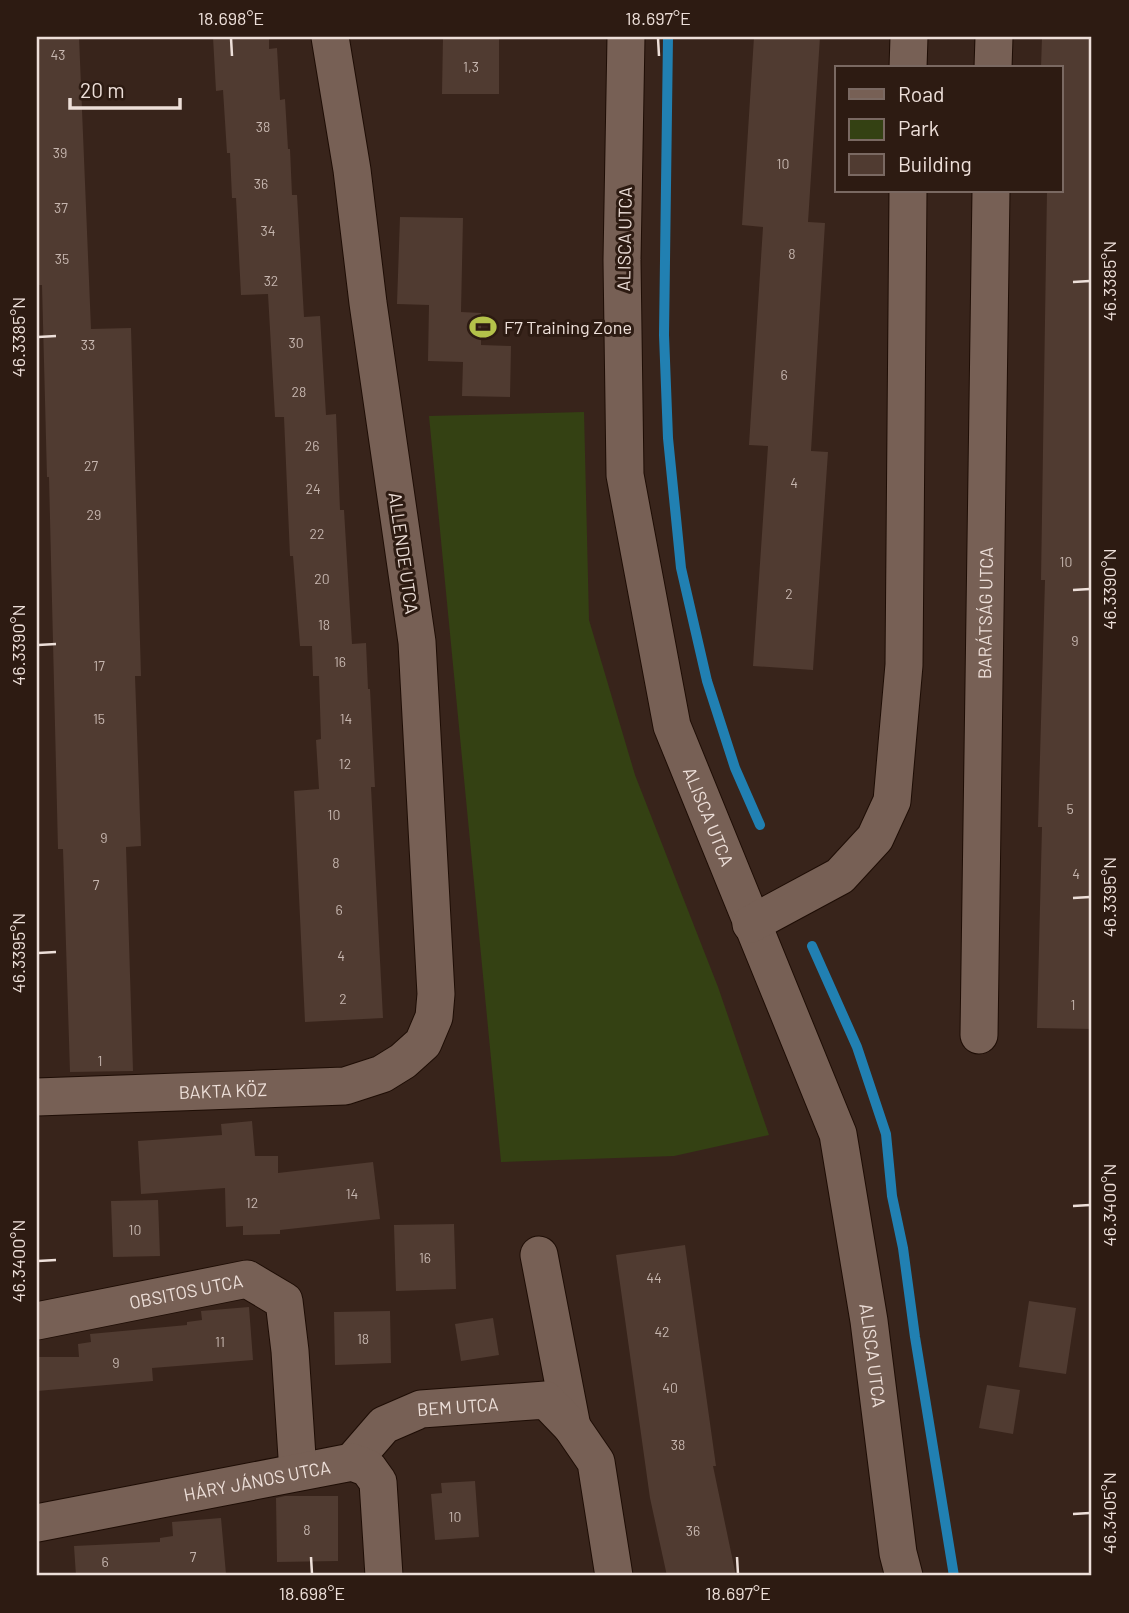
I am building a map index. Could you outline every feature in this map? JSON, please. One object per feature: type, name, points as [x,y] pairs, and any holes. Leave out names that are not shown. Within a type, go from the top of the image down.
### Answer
[{"type":"street","name":"ALLENDE UTCA","points":[[330,37],[352,170],[368,303],[417,642],[436,994],[434,1017],[423,1043],[403,1061]]},
{"type":"street","name":"ALISCA UTCA","points":[[626,37],[622,260],[625,475],[672,726],[838,1134],[869,1321],[898,1553],[904,1576]]},
{"type":"street","points":[[908,66],[909,37]]},
{"type":"street","points":[[993,66],[994,37]]},
{"type":"street","points":[[751,924],[840,876],[875,838],[892,801],[904,664],[908,192]]},
{"type":"street","name":"BARÁTSÁG UTCA","points":[[979,1035],[991,192]]},
{"type":"street","name":"BAKTA KÖZ","points":[[37,1097],[345,1086],[382,1074],[403,1061]]},
{"type":"street","name":"BEM UTCA","points":[[540,1255],[572,1427]]},
{"type":"street","name":"OBSITOS UTCA","points":[[37,1321],[247,1279],[284,1301],[298,1472]]},
{"type":"street","name":"BEM UTCA","points":[[352,1462],[384,1425],[421,1409],[546,1400],[572,1427],[596,1462],[614,1576]]},
{"type":"street","name":"HÁRY JÁNOS UTCA","points":[[37,1523],[352,1462],[368,1468],[378,1482],[384,1576]]},
{"type":"green space","points":[[584,412],[589,620],[635,775],[718,987],[769,1135],[674,1156],[501,1162],[429,416]]},
{"type":"building","points":[[37,37],[79,37],[91,329],[131,328],[141,676],[135,676],[141,846],[126,847],[133,1071],[70,1072],[63,849],[58,849],[42,285],[37,285]]},
{"type":"building","points":[[213,37],[269,37],[269,49],[277,48],[280,100],[285,99],[292,195],[297,195],[304,317],[320,316],[326,415],[336,414],[340,510],[344,510],[352,644],[366,643],[375,787],[371,787],[383,1018],[305,1022],[294,791],[319,789],[316,740],[321,739],[319,676],[313,676],[312,646],[300,646],[293,556],[290,556],[284,417],[275,417],[268,294],[241,295],[236,198],[232,198],[223,90],[216,91]]},
{"type":"building","points":[[443,37],[499,37],[499,94],[442,94]]},
{"type":"building","points":[[754,37],[820,37],[808,222],[825,223],[811,451],[828,452],[813,670],[753,666],[768,446],[749,445],[763,227],[742,225]]},
{"type":"building","points":[[1042,37],[1092,37],[1092,1029],[1037,1028],[1042,827],[1038,827],[1045,580],[1041,580],[1047,192],[1062,192],[1062,66],[1041,66]]},
{"type":"building","points":[[400,217],[463,218],[461,312],[481,313],[481,345],[511,346],[510,397],[462,396],[463,362],[428,361],[429,305],[397,304]]},
{"type":"building","points":[[252,1121],[255,1156],[278,1156],[278,1173],[373,1162],[380,1219],[280,1230],[280,1234],[243,1235],[243,1226],[226,1227],[225,1188],[141,1194],[138,1141],[222,1135],[221,1124]]},
{"type":"building","points":[[158,1200],[160,1256],[113,1257],[111,1201]]},
{"type":"building","points":[[454,1224],[456,1289],[396,1291],[394,1225]]},
{"type":"building","points":[[685,1245],[716,1466],[713,1466],[736,1576],[667,1576],[650,1498],[616,1255]]},
{"type":"building","points":[[1029,1301],[1076,1308],[1066,1374],[1019,1367]]},
{"type":"building","points":[[249,1307],[253,1360],[152,1368],[153,1381],[37,1391],[37,1357],[79,1357],[78,1344],[91,1342],[90,1334],[187,1325],[187,1322],[202,1320],[201,1311]]},
{"type":"building","points":[[390,1311],[391,1363],[335,1365],[334,1312]]},
{"type":"building","points":[[493,1318],[499,1355],[461,1361],[455,1324]]},
{"type":"building","points":[[987,1385],[1020,1390],[1013,1434],[979,1428]]},
{"type":"building","points":[[475,1481],[479,1537],[435,1540],[431,1494],[442,1493],[441,1483]]},
{"type":"building","points":[[338,1496],[338,1561],[277,1562],[276,1498]]},
{"type":"building","points":[[221,1518],[226,1574],[76,1576],[74,1546],[160,1542],[160,1538],[173,1536],[172,1522]]},
{"type":"waterway","points":[[668,37],[664,335],[668,438],[681,568],[707,681],[735,768],[760,825]]},
{"type":"waterway","points":[[812,946],[857,1047],[886,1134],[892,1196],[903,1248],[954,1576]]},
{"type":"place","name":"F7 Training Zone","points":[[483,327]]}]
